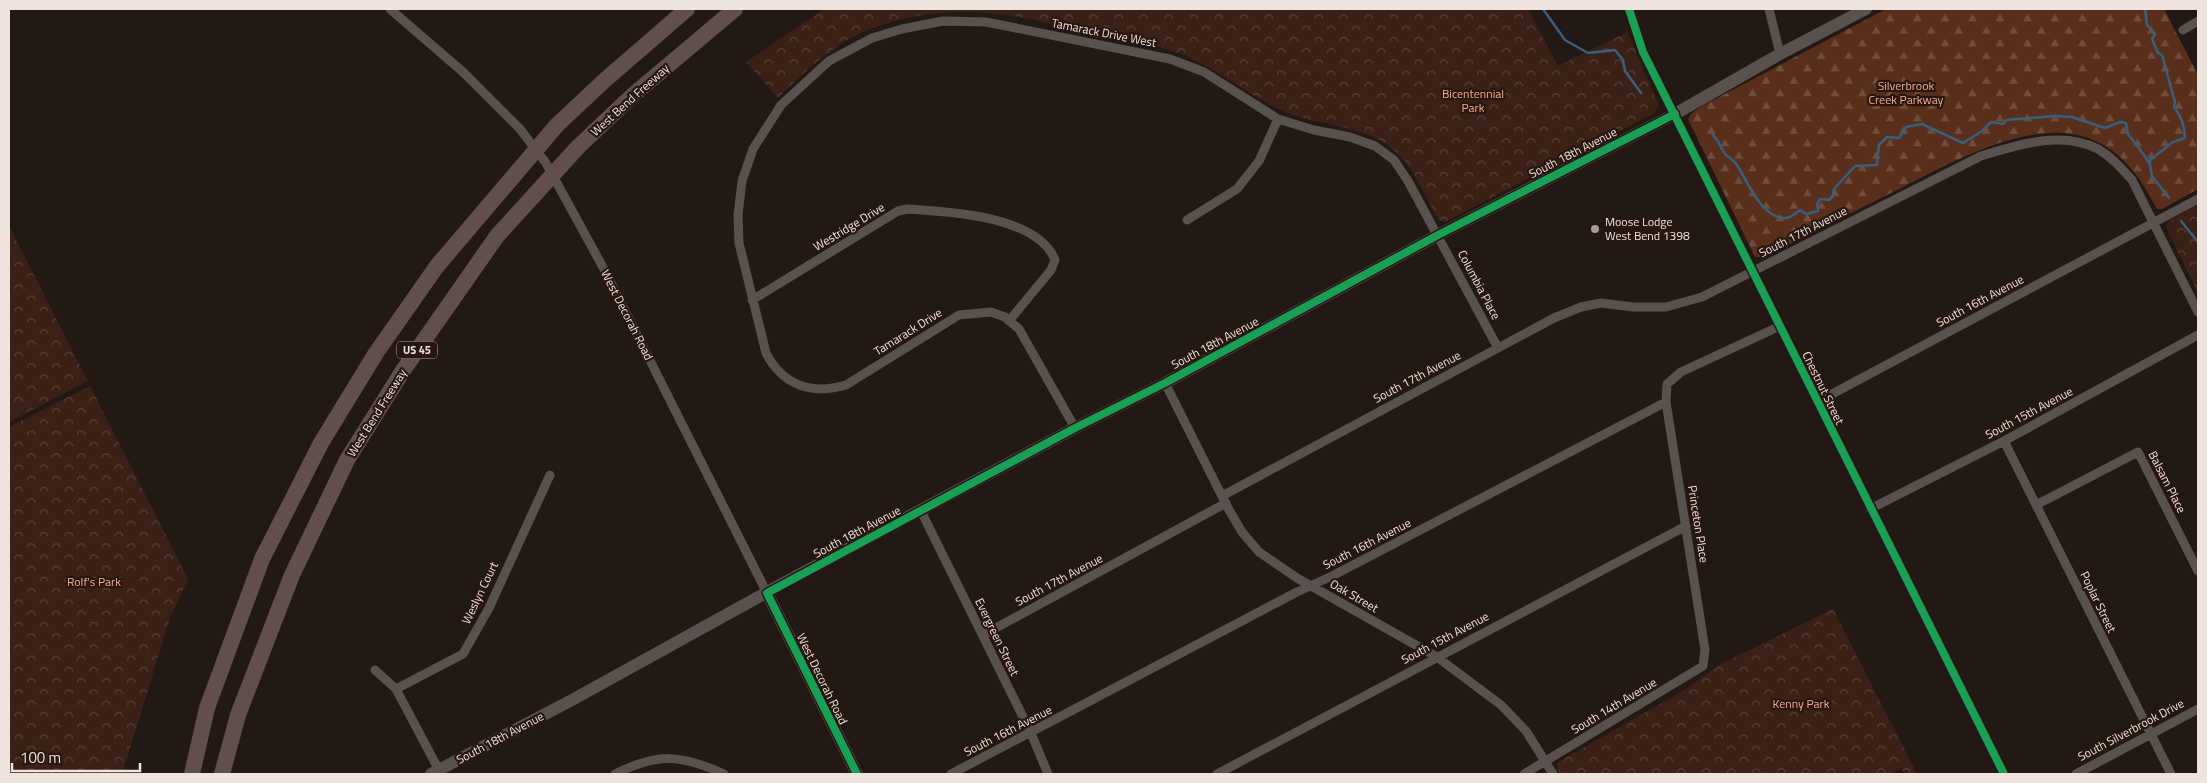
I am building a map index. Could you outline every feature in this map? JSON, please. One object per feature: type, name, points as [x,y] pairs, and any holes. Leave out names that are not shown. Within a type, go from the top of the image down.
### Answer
[{"type":"highway","name":"US 45","points":[[192,774],[207,708],[262,559],[321,442],[376,353],[436,266],[557,125],[605,80],[687,9]]},
{"type":"highway","name":"West Bend Freeway","points":[[222,774],[238,715],[292,575],[348,460],[404,369],[497,236],[578,147],[633,96],[735,9]]},
{"type":"street","name":"West Decorah Road","points":[[390,9],[463,72],[520,129],[546,163],[569,203],[767,593],[856,774]]},
{"type":"street","name":"Chestnut Street","points":[[1629,9],[1642,52],[1754,271],[1870,509],[2004,774]]},
{"type":"street","points":[[1769,9],[1780,54]]},
{"type":"street","name":"South 18th Avenue","points":[[437,773],[1075,428],[1165,383],[1438,235],[1675,114],[1780,54],[1866,9]]},
{"type":"street","name":"Tamarack Drive West","points":[[752,300],[740,242],[738,215],[742,181],[753,149],[781,105],[829,61],[872,38],[902,29],[943,21],[993,24],[1170,59],[1204,72],[1278,119],[1314,130],[1350,137],[1375,146],[1394,160],[1438,235]]},
{"type":"street","points":[[2182,30],[2198,21]]},
{"type":"street","points":[[1187,220],[1237,189],[1260,161],[1278,119]]},
{"type":"street","name":"South 17th Avenue","points":[[983,635],[1554,318],[1582,307],[1601,304],[1633,307],[1666,306],[1702,297],[1981,156],[2014,146],[2044,140],[2073,141],[2097,149],[2117,163],[2132,180],[2198,312]]},
{"type":"street","name":"South 16th Avenue","points":[[1817,402],[2198,199]]},
{"type":"street","name":"Westridge Drive","points":[[752,300],[898,211],[907,209],[968,213],[1024,230],[1052,251],[1055,260],[1051,270],[1009,321]]},
{"type":"street","name":"Columbia Place","points":[[1438,235],[1498,348]]},
{"type":"street","name":"Tamarack Drive","points":[[752,300],[766,353],[774,368],[787,380],[813,389],[829,390],[846,385],[959,315],[991,312],[1009,321],[1018,329],[1028,343],[1075,428]]},
{"type":"street","points":[[1666,402],[1667,384],[1681,372],[1780,326]]},
{"type":"street","name":"South 15th Avenue","points":[[1870,509],[2004,441],[2198,335]]},
{"type":"street","name":"Oak Street","points":[[1165,383],[1224,500],[1242,532],[1258,552],[1297,578],[1437,657],[1501,705],[1526,731],[1553,774]]},
{"type":"street","name":"South 16th Avenue","points":[[951,774],[1666,402]]},
{"type":"street","name":"Princeton Place","points":[[1666,402],[1705,650]]},
{"type":"street","name":"Poplar Street","points":[[2004,441],[2171,774]]},
{"type":"street","name":"Balsam Place","points":[[2036,505],[2138,452],[2198,571]]},
{"type":"street","name":"Weslyn Court","points":[[396,689],[463,654],[488,608],[550,475]]},
{"type":"street","name":"Evergreen Street","points":[[921,511],[1031,733],[1048,774]]},
{"type":"street","name":"South 15th Avenue","points":[[1217,774],[1686,526]]},
{"type":"street","name":"South 14th Avenue","points":[[1524,774],[1703,666],[1705,650]]},
{"type":"street","points":[[375,670],[396,689],[437,773]]},
{"type":"street","name":"South Silverbrook Drive","points":[[2076,774],[2198,709]]},
{"type":"street","points":[[614,774],[637,764],[664,758],[703,765],[724,774]]},
{"type":"green space","name":"Bicentennial Park","points":[[824,9],[1528,9],[1558,66],[1627,32],[1659,105],[1653,114],[1445,222],[1439,220],[1405,162],[1387,145],[1373,137],[1358,131],[1296,116],[1281,110],[1204,65],[1179,53],[1137,41],[1028,19],[979,12],[959,12],[918,16],[879,26],[861,33],[835,48],[809,68],[778,98],[746,62]]},
{"type":"green space","name":"Silverbrook Creek Parkway","points":[[1886,9],[2164,9],[2198,75],[2198,189],[2162,209],[2157,209],[2138,177],[2113,151],[2091,139],[2067,133],[2040,134],[2013,139],[1985,148],[1932,172],[1763,257],[1755,257],[1688,119],[1691,114],[1702,106]]},
{"type":"green space","points":[[2198,204],[2198,293],[2166,228],[2168,222]]},
{"type":"green space","points":[[9,226],[88,381],[9,422]]},
{"type":"green space","name":"Rolf's Park","points":[[90,386],[188,579],[170,618],[122,774],[9,774],[9,427]]},
{"type":"green space","name":"Kenny Park","points":[[1833,609],[1917,774],[1905,774],[1901,768],[1891,774],[1560,774],[1557,765],[1560,761],[1686,689],[1721,664]]},
{"type":"waterway","points":[[1543,9],[1565,40],[1588,53],[1615,50],[1623,60],[1625,71],[1641,93]]},
{"type":"waterway","points":[[2145,9],[2147,25],[2155,34],[2152,39],[2158,53],[2162,55],[2175,102],[2174,107],[2182,122],[2185,138],[2173,142],[2150,160],[2150,165]]},
{"type":"waterway","points":[[1713,135],[1726,155],[1737,165],[1763,207],[1778,217],[1787,218],[1800,210],[1806,214],[1818,211],[1817,204],[1820,199],[1829,200],[1833,196],[1834,189],[1855,166],[1877,165],[1879,145],[1887,137],[1899,138],[1906,127],[1922,124],[1963,143],[1982,131],[1991,122],[2003,124],[2006,120],[2055,116],[2072,117],[2105,128],[2120,122],[2126,123],[2128,134],[2150,165],[2152,176],[2169,198]]},
{"type":"waterway","points":[[2181,221],[2198,242]]},
{"type":"cycle path","points":[[1629,9],[1643,52],[2004,774]]},
{"type":"cycle path","points":[[857,774],[767,593],[1075,428],[1165,383],[1438,235],[1675,114]]},
{"type":"place","name":"Moose Lodge West Bend 1398","points":[[1595,229]]}]
